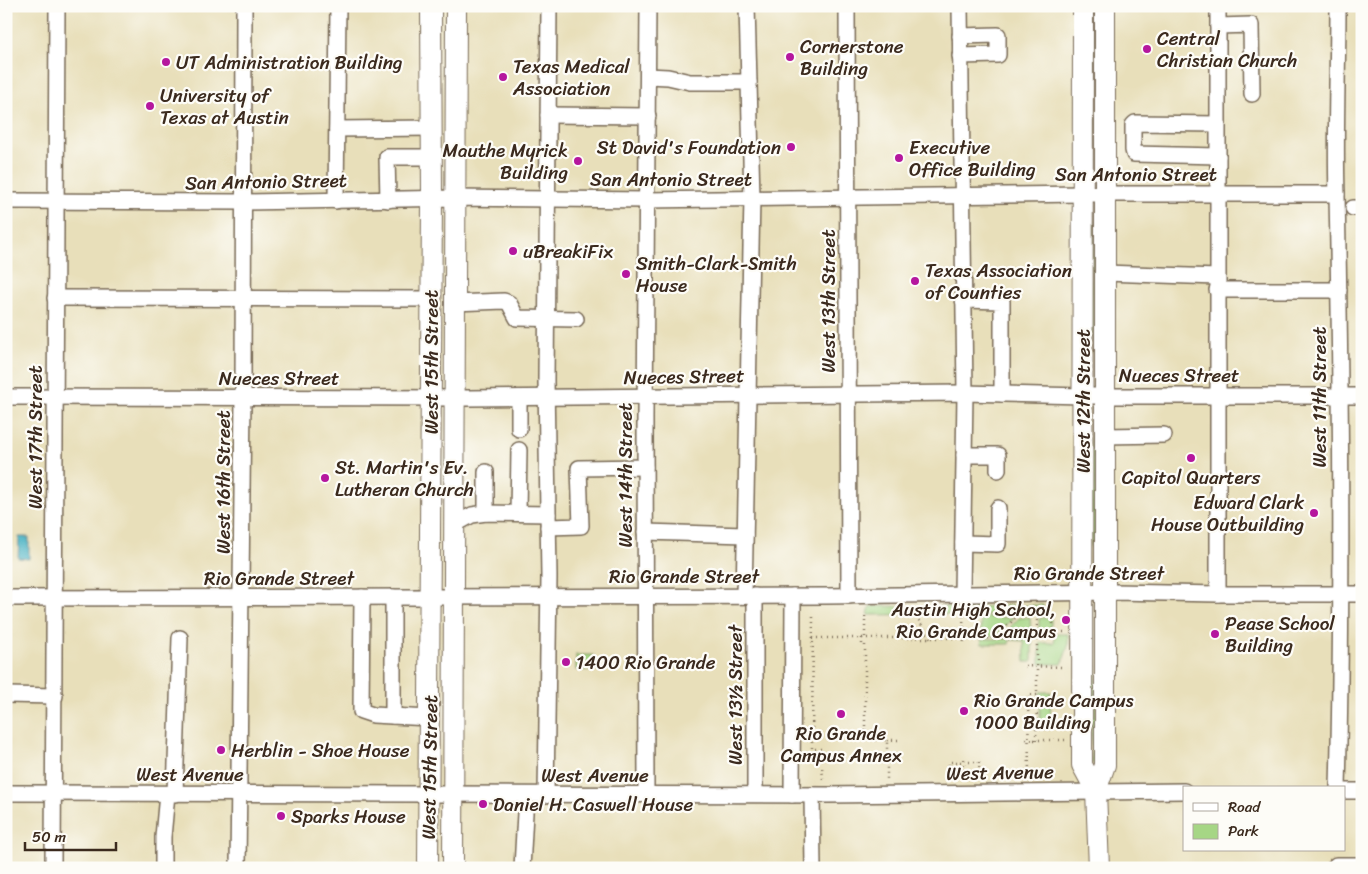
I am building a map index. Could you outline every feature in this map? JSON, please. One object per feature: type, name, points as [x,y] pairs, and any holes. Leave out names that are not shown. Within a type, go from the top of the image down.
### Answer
[{"type":"main road","name":"West 15th Street","points":[[428,868],[432,199],[431,6]]},
{"type":"main road","name":"West 15th Street","points":[[453,868],[456,6]]},
{"type":"main road","name":"West 12th Street","points":[[1083,6],[1082,765],[1096,791]]},
{"type":"main road","name":"West 12th Street","points":[[1099,868],[1096,791],[1105,765],[1105,6]]},
{"type":"street","name":"West 17th Street","points":[[53,868],[57,6]]},
{"type":"street","name":"West 16th Street","points":[[238,868],[242,599],[244,6]]},
{"type":"street","points":[[336,201],[338,6]]},
{"type":"street","points":[[546,795],[549,596],[546,318],[549,6]]},
{"type":"street","name":"West 14th Street","points":[[646,794],[645,397],[648,6]]},
{"type":"street","name":"West 13½ Street","points":[[747,6],[752,198],[745,535],[750,596],[755,794]]},
{"type":"street","name":"West 13th Street","points":[[846,6],[849,596]]},
{"type":"street","points":[[960,6],[965,394],[962,594]]},
{"type":"street","points":[[1218,6],[1218,594]]},
{"type":"street","name":"West 11th Street","points":[[1338,6],[1337,194],[1340,395],[1338,786]]},
{"type":"street","points":[[1218,26],[1251,25],[1252,94]]},
{"type":"street","points":[[960,36],[998,35],[998,55],[960,56]]},
{"type":"street","points":[[648,76],[668,77],[690,82],[749,82]]},
{"type":"street","points":[[548,115],[648,116]]},
{"type":"street","points":[[1218,124],[1135,123],[1132,150],[1134,154],[1218,156]]},
{"type":"street","points":[[337,129],[432,128]]},
{"type":"street","points":[[388,200],[387,157],[432,157]]},
{"type":"street","name":"San Antonio Street","points":[[6,202],[243,202],[454,198],[647,200],[1084,194],[1337,194]]},
{"type":"street","points":[[1105,273],[1217,283],[1339,290]]},
{"type":"street","points":[[55,298],[431,299]]},
{"type":"street","points":[[963,300],[1002,301],[1002,394]]},
{"type":"street","points":[[454,303],[504,301],[509,303],[517,318],[576,319]]},
{"type":"street","name":"Nueces Street","points":[[6,397],[546,398],[965,394],[1362,396]]},
{"type":"street","points":[[519,398],[519,429]]},
{"type":"street","points":[[1105,436],[1164,435]]},
{"type":"street","points":[[518,513],[519,450]]},
{"type":"street","points":[[964,455],[998,455],[998,470]]},
{"type":"street","points":[[454,525],[472,515],[518,513],[581,526],[579,468],[645,467]]},
{"type":"street","points":[[486,472],[486,513]]},
{"type":"street","points":[[963,543],[998,544],[998,508]]},
{"type":"street","points":[[645,532],[745,535]]},
{"type":"street","name":"Rio Grande Street","points":[[6,598],[242,599],[849,596],[1106,592],[1362,594]]},
{"type":"street","points":[[792,795],[793,596]]},
{"type":"street","points":[[362,597],[361,711],[373,715],[430,718]]},
{"type":"street","points":[[393,597],[393,716]]},
{"type":"street","points":[[163,868],[165,812],[171,794],[180,638]]},
{"type":"street","points":[[6,695],[55,696]]},
{"type":"street","name":"West Avenue","points":[[6,793],[812,795],[1183,791]]},
{"type":"street","points":[[1346,791],[1362,791]]},
{"type":"street","points":[[522,868],[526,795]]},
{"type":"street","points":[[812,795],[813,868]]},
{"type":"street","points":[[1336,861],[1362,865]]},
{"type":"path","points":[[865,616],[862,645],[865,645],[865,734],[872,734],[873,740],[902,740]]},
{"type":"path","points":[[916,616],[930,638]]},
{"type":"path","points":[[963,616],[964,644]]},
{"type":"path","points":[[996,638],[1017,616]]},
{"type":"path","points":[[1035,740],[1037,616]]},
{"type":"path","points":[[812,638],[1053,638],[1053,616]]},
{"type":"path","points":[[812,617],[812,749],[821,749],[823,780]]},
{"type":"path","points":[[1053,632],[1069,632]]},
{"type":"path","points":[[1025,666],[1064,667]]},
{"type":"path","points":[[1028,777],[1028,694],[1037,694]]},
{"type":"path","points":[[1026,739],[1065,740]]},
{"type":"path","points":[[887,740],[887,780]]},
{"type":"path","points":[[964,762],[964,756],[964,780]]},
{"type":"path","points":[[949,780],[949,762],[979,762],[979,780]]},
{"type":"green space","points":[[1091,22],[1096,22],[1095,174],[1093,175]]},
{"type":"green space","points":[[1092,220],[1096,223],[1096,344],[1094,344],[1090,330]]},
{"type":"green space","points":[[1091,431],[1096,460],[1096,549],[1093,549],[1091,546]]},
{"type":"green space","points":[[1043,605],[1043,614],[1001,615],[1000,606]]},
{"type":"green space","points":[[870,606],[958,607],[959,614],[868,615]]},
{"type":"green space","points":[[998,606],[998,614],[968,615],[968,607]]},
{"type":"green space","points":[[981,617],[1013,618],[995,636],[981,636]]},
{"type":"green space","points":[[1030,617],[1031,636],[1001,636],[1019,618]]},
{"type":"green space","points":[[1039,618],[1051,618],[1051,631],[1048,631],[1048,636],[1039,636]]},
{"type":"green space","points":[[1055,634],[1068,634],[1068,646],[1062,664],[1040,664],[1040,643],[1054,643]]},
{"type":"green space","points":[[981,639],[1032,639],[1032,662],[1025,662],[1024,641],[1010,640],[1009,644],[982,644]]},
{"type":"green space","points":[[1091,648],[1096,665],[1096,763],[1094,764],[1092,763]]},
{"type":"green space","points":[[576,655],[593,655],[593,670],[576,670]]},
{"type":"green space","points":[[1040,692],[1051,692],[1050,729],[1040,729]]},
{"type":"water","points":[[19,537],[29,537],[29,559],[18,558]]},
{"type":"place","name":"Central Christian Church","points":[[1147,49]]},
{"type":"place","name":"Cornerstone Building","points":[[790,57]]},
{"type":"place","name":"UT Administration Building","points":[[166,62]]},
{"type":"place","name":"Texas Medical Association","points":[[503,77]]},
{"type":"place","name":"University of Texas at Austin","points":[[150,106]]},
{"type":"place","name":"St David's Foundation","points":[[791,147]]},
{"type":"place","name":"Executive Office Building","points":[[899,158]]},
{"type":"place","name":"Mauthe Myrick Building","points":[[578,161]]},
{"type":"place","name":"uBreakiFix","points":[[513,251]]},
{"type":"place","name":"Smith-Clark-Smith House","points":[[626,274]]},
{"type":"place","name":"Texas Association of Counties","points":[[915,281]]},
{"type":"place","name":"Capitol Quarters","points":[[1191,458]]},
{"type":"place","name":"St. Martin's Ev. Lutheran Church","points":[[325,478]]},
{"type":"place","name":"Edward Clark House Outbuilding","points":[[1314,513]]},
{"type":"place","name":"Austin High School, Rio Grande Campus","points":[[1066,620]]},
{"type":"place","name":"Pease School Building","points":[[1215,634]]},
{"type":"place","name":"1400 Rio Grande","points":[[566,662]]},
{"type":"place","name":"Rio Grande Campus 1000 Building","points":[[964,711]]},
{"type":"place","name":"Rio Grande Campus Annex","points":[[841,714]]},
{"type":"place","name":"Herblin - Shoe House","points":[[221,750]]},
{"type":"place","name":"Daniel H. Caswell House","points":[[483,804]]},
{"type":"place","name":"Sparks House","points":[[281,816]]}]
